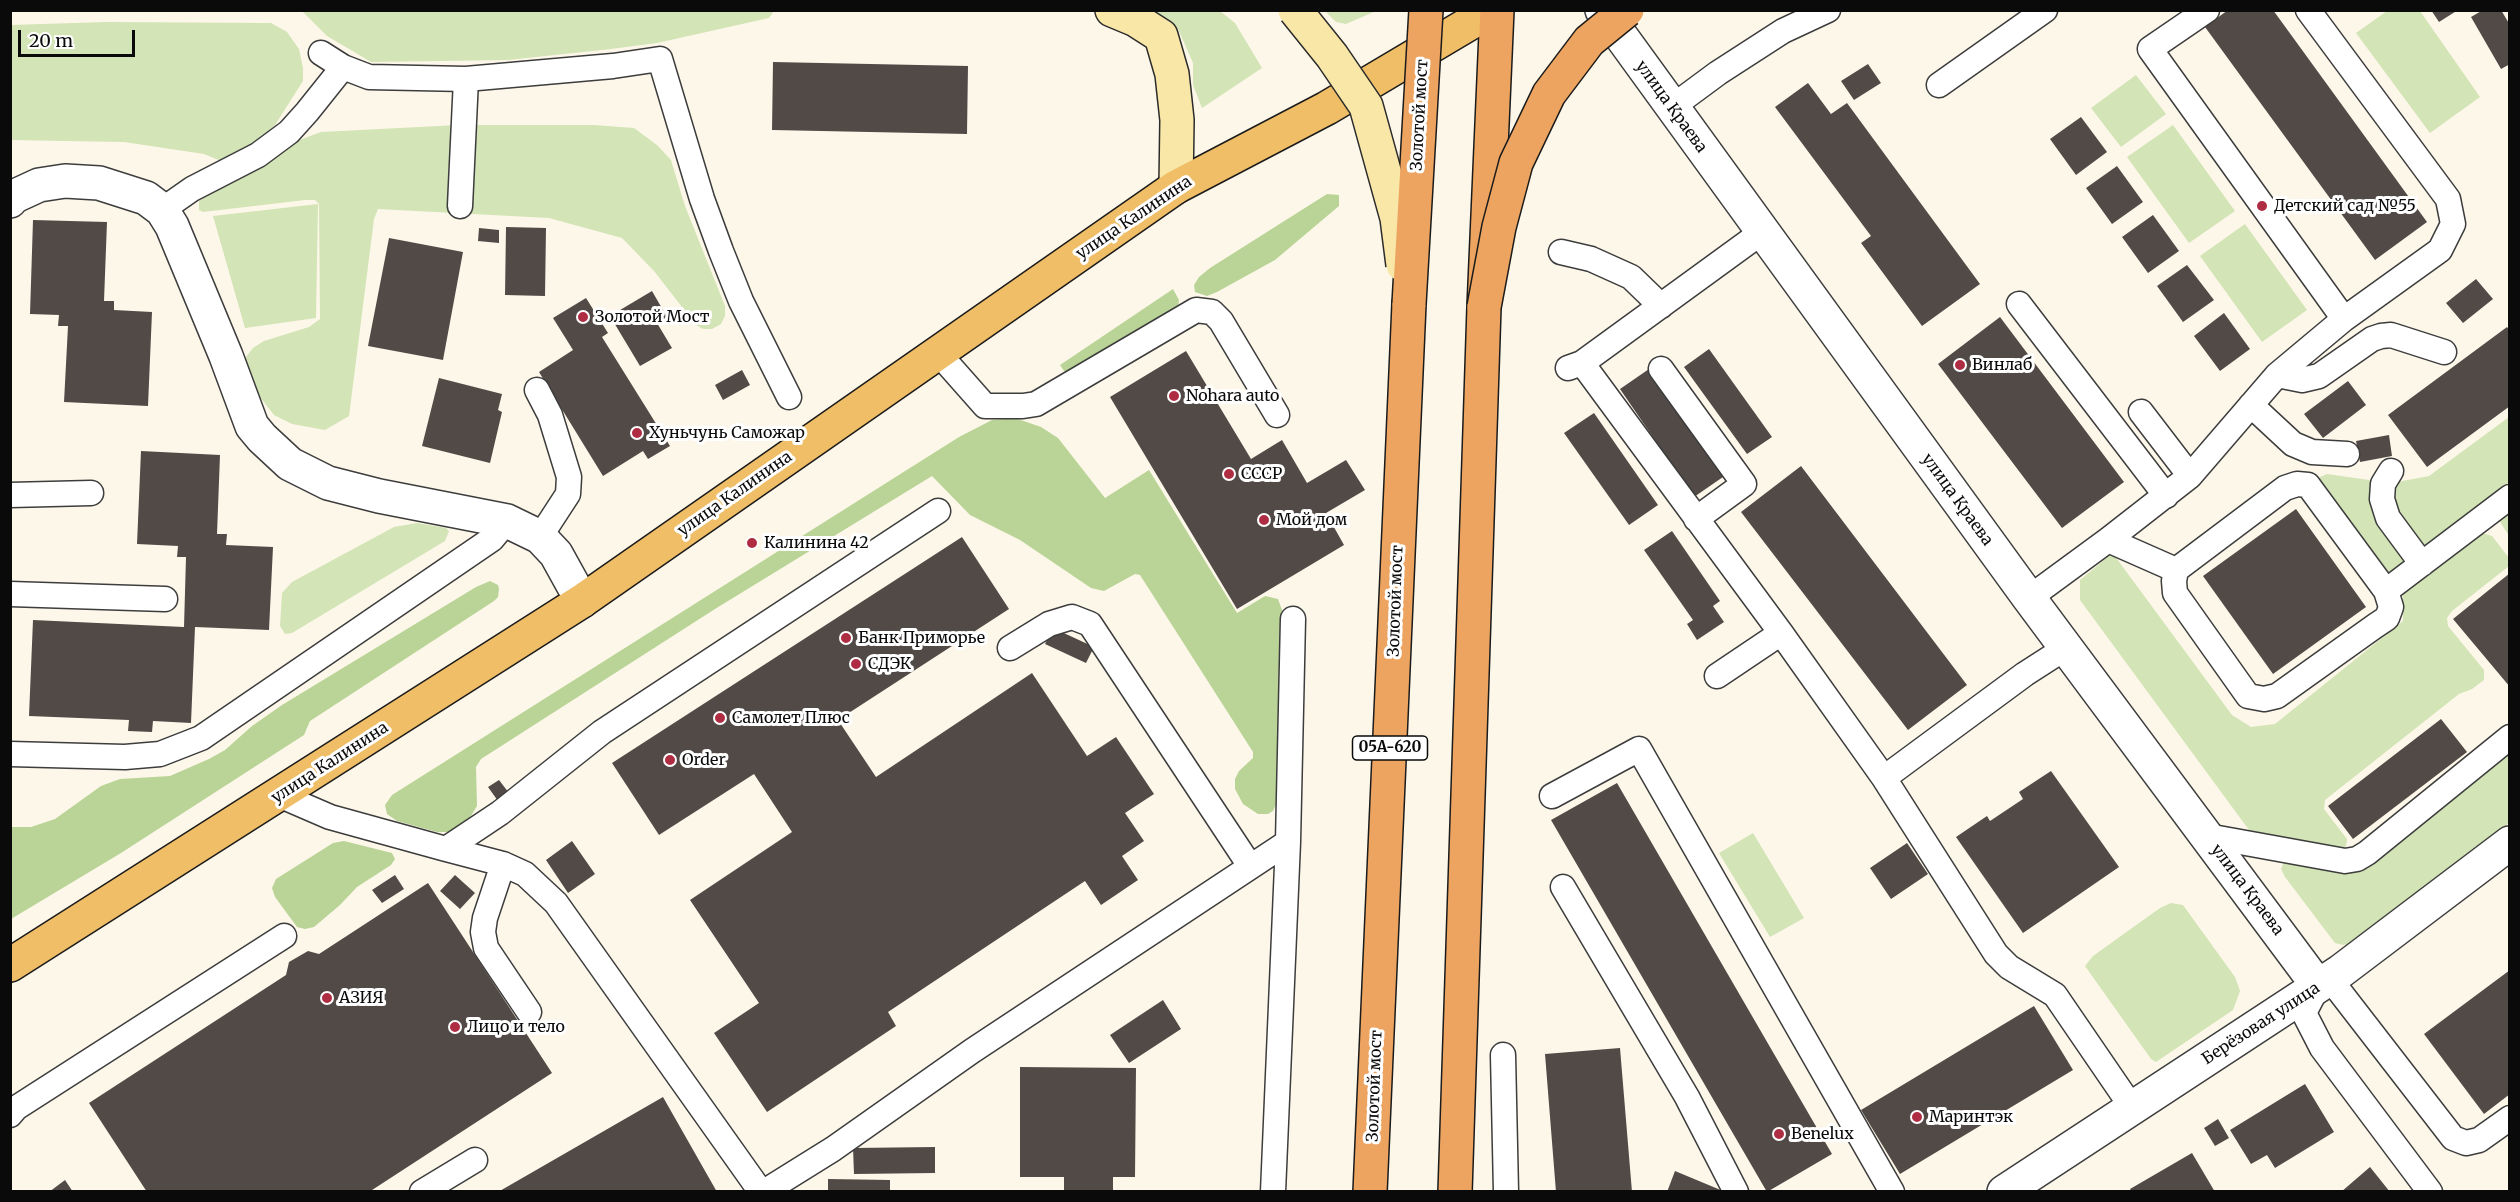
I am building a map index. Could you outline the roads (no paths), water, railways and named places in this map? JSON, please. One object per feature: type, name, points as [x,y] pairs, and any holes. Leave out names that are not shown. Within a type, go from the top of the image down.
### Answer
[{"type":"highway","name":"Золотой мост","points":[[1370,1191],[1409,304],[1426,10]]},
{"type":"highway","points":[[1455,1191],[1484,307],[1497,10]]},
{"type":"highway","points":[[1484,307],[1499,227],[1515,164],[1549,94],[1589,42],[1627,10]]},
{"type":"main road","points":[[1112,10],[1136,20],[1161,36],[1172,74],[1177,120],[1176,187]]},
{"type":"main road","points":[[1295,10],[1332,56],[1366,106],[1397,218],[1409,304]]},
{"type":"main road","name":"улица Калинина","points":[[10,965],[582,601],[1176,187],[1327,108],[1491,10]]},
{"type":"street","name":"улица Краева","points":[[1602,10],[2029,598],[2207,836],[2324,983]]},
{"type":"street","points":[[10,201],[13,196],[39,185],[65,181],[99,183],[146,198],[162,210],[172,226],[226,356],[252,426],[290,464],[328,483],[379,496],[507,521],[540,537],[556,554],[582,601]]},
{"type":"street","name":"Берёзовая улица","points":[[2004,1191],[2324,983],[2418,915],[2510,843]]},
{"type":"lane","points":[[1672,108],[1718,73],[1783,31],[1828,10]]},
{"type":"lane","points":[[1939,85],[2045,10]]},
{"type":"lane","points":[[2207,10],[2150,49],[2344,319]]},
{"type":"lane","points":[[2029,598],[2190,477],[2277,375],[2344,319],[2440,250],[2453,224],[2448,199],[2308,10]]},
{"type":"lane","points":[[321,53],[343,67],[369,77],[466,79],[613,66],[660,58],[699,188],[721,251],[741,301],[789,397]]},
{"type":"lane","points":[[162,210],[185,193],[258,155],[288,132],[308,112],[343,67]]},
{"type":"lane","points":[[460,206],[466,79]]},
{"type":"lane","points":[[1762,232],[1574,366],[1696,519],[1781,633],[1884,778],[1996,954],[2009,967],[2055,994],[2133,1109]]},
{"type":"lane","points":[[1561,252],[1591,259],[1631,277],[1661,306]]},
{"type":"lane","points":[[2019,304],[2166,496]]},
{"type":"lane","points":[[939,354],[985,406],[1023,406],[1036,404],[1196,310],[1212,312],[1221,321],[1277,415]]},
{"type":"lane","points":[[2277,375],[2302,380],[2319,376],[2372,339],[2381,336],[2391,335],[2444,352]]},
{"type":"lane","points":[[1662,369],[1744,484],[1696,519]]},
{"type":"lane","points":[[537,390],[550,415],[569,477],[568,494],[540,537]]},
{"type":"lane","points":[[2251,405],[2293,444],[2312,452],[2347,454]]},
{"type":"lane","points":[[2141,412],[2190,477]]},
{"type":"lane","points":[[2391,471],[2383,484],[2382,499],[2388,518],[2422,564]]},
{"type":"lane","points":[[2297,484],[2308,485],[2386,591],[2391,607],[2387,618],[2277,696],[2264,699],[2248,696],[2175,593],[2176,570],[2285,488],[2297,484]]},
{"type":"lane","points":[[10,495],[91,493]]},
{"type":"lane","points":[[2386,591],[2510,497]]},
{"type":"lane","points":[[446,849],[500,813],[602,732],[938,511]]},
{"type":"lane","points":[[10,754],[125,757],[160,754],[201,738],[492,539],[507,521]]},
{"type":"lane","points":[[2108,540],[2176,570]]},
{"type":"lane","points":[[10,594],[165,599]]},
{"type":"lane","points":[[1010,648],[1049,624],[1072,617],[1090,624],[1250,866]]},
{"type":"lane","points":[[1273,1191],[1288,842],[1293,619]]},
{"type":"lane","points":[[1717,676],[1781,633]]},
{"type":"lane","points":[[1884,778],[2025,674],[2067,647]]},
{"type":"lane","points":[[2207,836],[2345,861],[2357,859],[2510,736]]},
{"type":"lane","points":[[1552,796],[1639,749],[1892,1191]]},
{"type":"lane","points":[[279,795],[330,817],[503,864],[525,874],[556,903],[762,1191],[833,1149],[972,1051],[1288,842]]},
{"type":"lane","points":[[503,864],[484,918],[483,932],[486,948],[529,1012]]},
{"type":"lane","points":[[1563,887],[1686,1097],[1736,1191]]},
{"type":"lane","points":[[10,1115],[16,1108],[284,936]]},
{"type":"lane","points":[[2430,1191],[2322,1048],[2304,1012],[2324,983],[2453,1138],[2466,1143],[2479,1140],[2510,1118]]},
{"type":"lane","points":[[1503,1055],[1506,1191]]},
{"type":"lane","points":[[422,1191],[475,1160]]},
{"type":"place","name":"Детский сад №55","points":[[2262,206]]},
{"type":"place","name":"Золотой Мост","points":[[583,317]]},
{"type":"place","name":"Винлаб","points":[[1960,365]]},
{"type":"place","name":"Nohara auto","points":[[1174,396]]},
{"type":"place","name":"Хуньчунь Саможар","points":[[637,433]]},
{"type":"place","name":"СССР","points":[[1229,474]]},
{"type":"place","name":"Мой дом","points":[[1264,520]]},
{"type":"place","name":"Калинина 42","points":[[752,543]]},
{"type":"place","name":"Банк Приморье","points":[[846,638]]},
{"type":"place","name":"СДЭК","points":[[856,664]]},
{"type":"place","name":"Самолет Плюс","points":[[720,718]]},
{"type":"place","name":"Order","points":[[670,760]]},
{"type":"place","name":"АЗИЯ","points":[[327,998]]},
{"type":"place","name":"Лицо и тело","points":[[455,1027]]},
{"type":"place","name":"Маринтэк","points":[[1917,1117]]},
{"type":"place","name":"Benelux","points":[[1779,1134]]}]
